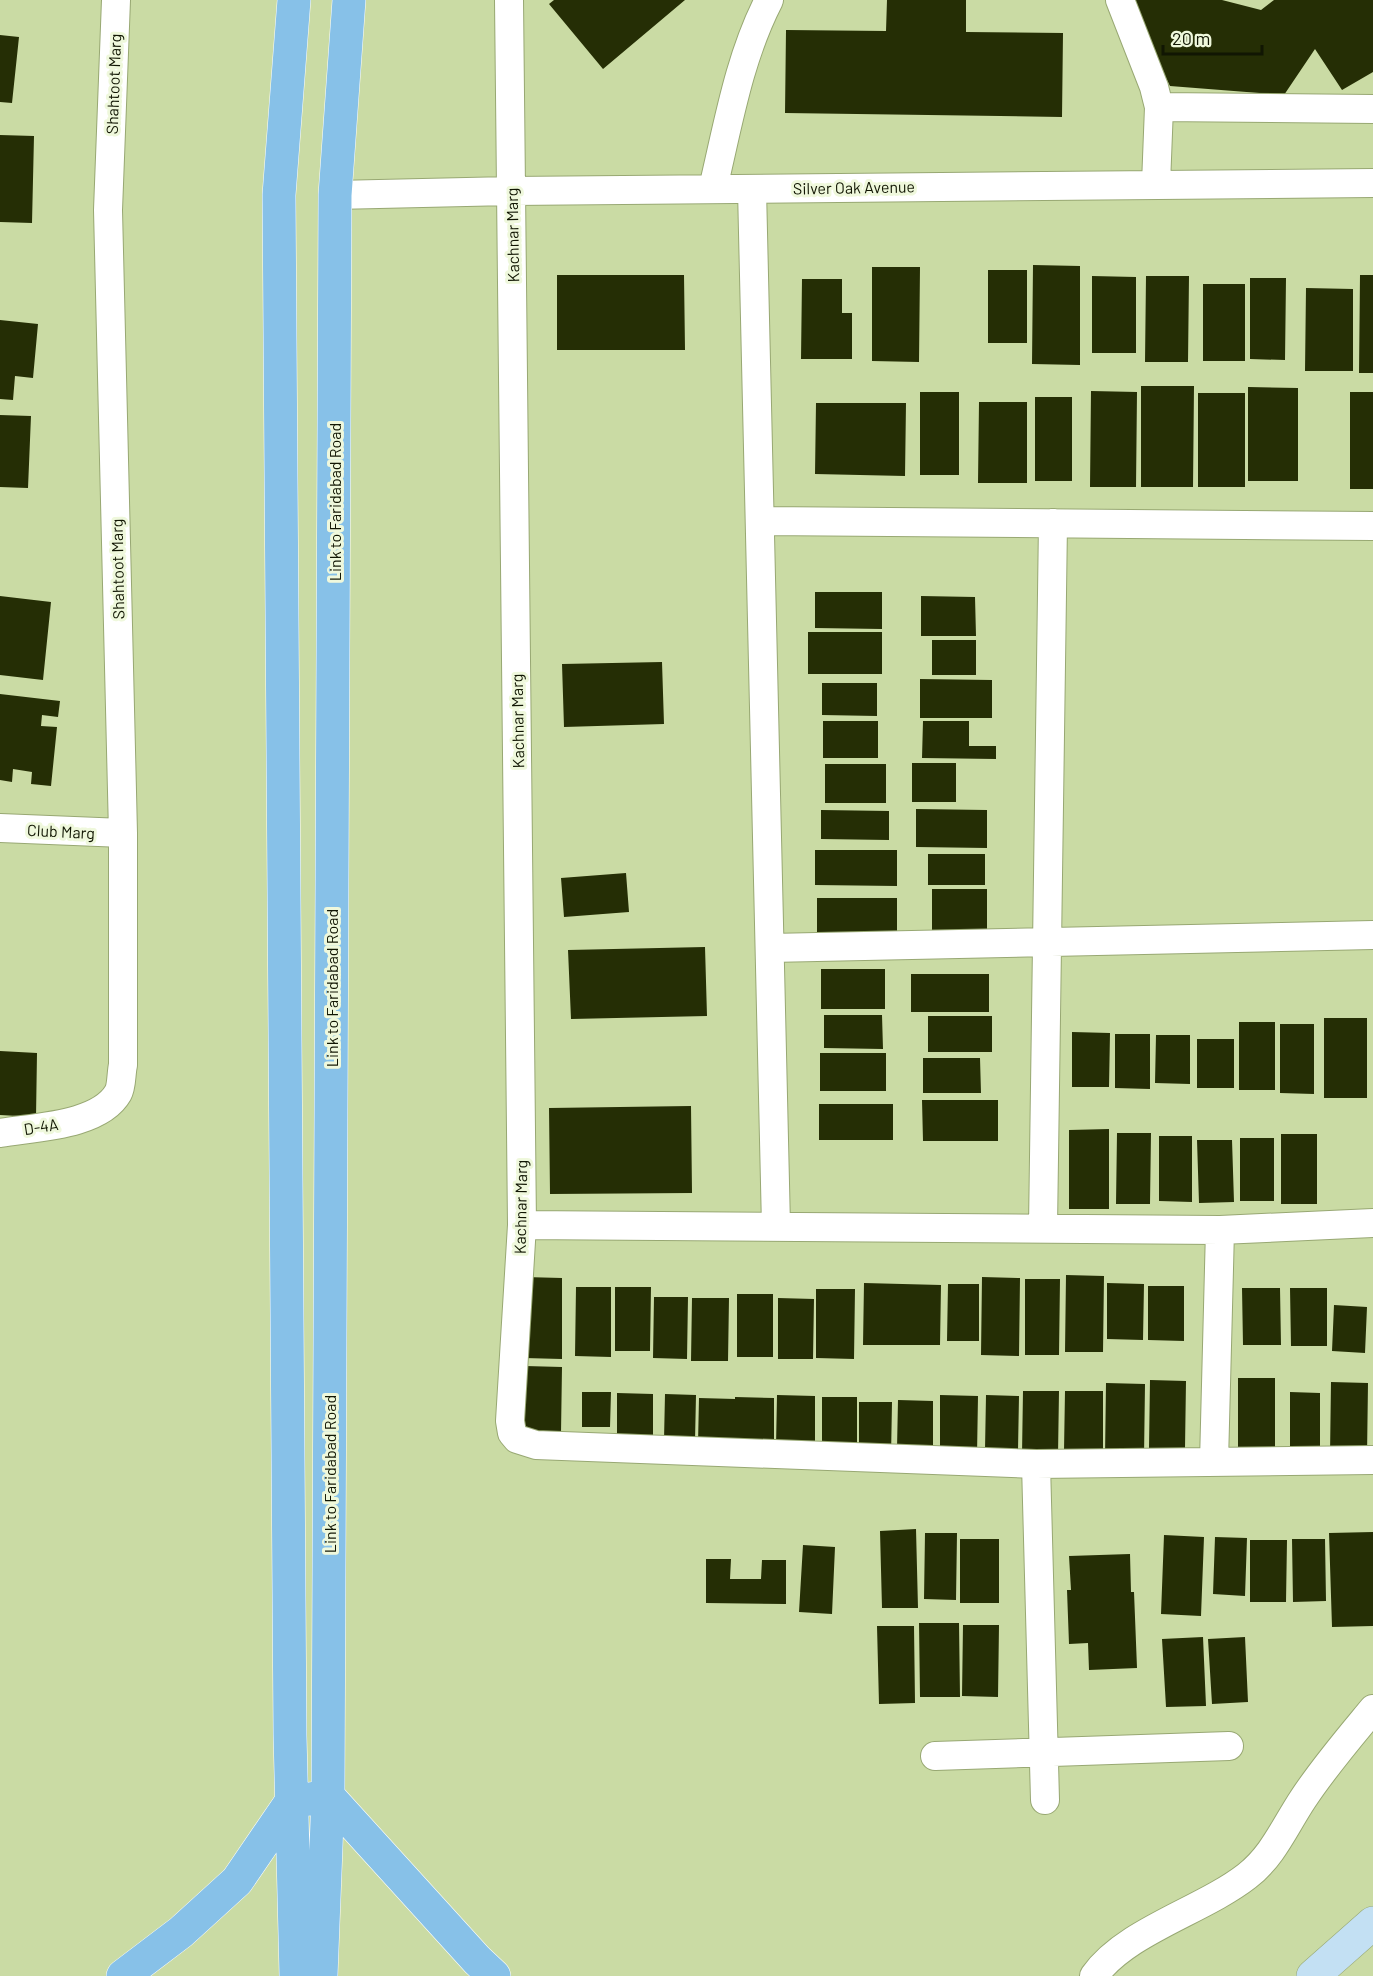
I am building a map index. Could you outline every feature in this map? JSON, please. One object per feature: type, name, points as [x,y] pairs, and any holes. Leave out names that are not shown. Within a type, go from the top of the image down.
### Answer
[{"type":"main road","points":[[294,0],[279,195],[291,1802],[296,1976]]},
{"type":"main road","name":"Link to Faridabad Road","points":[[321,1976],[328,1796],[335,195],[349,0]]},
{"type":"main road","points":[[123,1976],[181,1932],[237,1881],[291,1802],[328,1796],[494,1976]]},
{"type":"main road","points":[[1313,1976],[1373,1923]]},
{"type":"street","name":"Shahtoot Marg","points":[[82,1120],[103,1109],[118,1092],[123,1065],[123,833],[108,210],[116,0]]},
{"type":"street","name":"Kachnar Marg","points":[[509,0],[522,1225],[510,1421],[513,1433],[517,1439],[536,1445],[1035,1464]]},
{"type":"street","points":[[713,188],[742,71],[769,0]]},
{"type":"street","points":[[1120,0],[1154,87],[1159,107],[1156,184]]},
{"type":"street","points":[[1159,107],[1373,109]]},
{"type":"street","name":"Silver Oak Avenue","points":[[335,195],[511,190],[1373,183]]},
{"type":"street","points":[[752,189],[776,1226]]},
{"type":"street","points":[[760,521],[1373,526]]},
{"type":"street","points":[[1043,1228],[1053,523]]},
{"type":"street","name":"Club Marg","points":[[0,828],[123,833]]},
{"type":"street","points":[[770,948],[1373,936]]},
{"type":"street","name":"D-4A","points":[[0,1133],[82,1120]]},
{"type":"street","points":[[522,1225],[1220,1230],[1373,1223]]},
{"type":"street","points":[[1214,1462],[1220,1230]]},
{"type":"street","points":[[1045,1800],[1035,1464],[1373,1460]]},
{"type":"street","points":[[1094,1976],[1101,1967],[1130,1943],[1189,1912],[1246,1877],[1263,1862],[1332,1759],[1373,1709]]},
{"type":"street","points":[[935,1756],[1229,1746]]},
{"type":"building","points":[[554,0],[685,0],[603,69],[549,4]]},
{"type":"building","points":[[887,0],[966,0],[966,32],[1063,33],[1062,117],[785,113],[786,30],[886,31]]},
{"type":"building","points":[[1132,0],[1222,0],[1261,10],[1274,0],[1373,0],[1373,72],[1342,90],[1315,49],[1284,95],[1170,86],[1142,31]]},
{"type":"building","points":[[0,35],[19,37],[12,103],[0,102]]},
{"type":"building","points":[[0,135],[34,136],[32,223],[0,222]]},
{"type":"building","points":[[1033,265],[1080,266],[1080,365],[1032,364]]},
{"type":"building","points":[[872,267],[920,267],[919,362],[872,361]]},
{"type":"building","points":[[988,270],[1027,270],[1027,343],[988,343]]},
{"type":"building","points":[[557,275],[684,275],[685,350],[557,350]]},
{"type":"building","points":[[1360,275],[1373,275],[1373,373],[1359,373]]},
{"type":"building","points":[[1092,276],[1136,277],[1136,353],[1092,353]]},
{"type":"building","points":[[1146,276],[1189,276],[1188,362],[1145,362]]},
{"type":"building","points":[[1250,278],[1286,278],[1285,360],[1250,359]]},
{"type":"building","points":[[802,279],[842,279],[842,313],[852,313],[852,359],[801,359]]},
{"type":"building","points":[[1203,284],[1245,284],[1245,361],[1203,361]]},
{"type":"building","points":[[1306,288],[1353,289],[1353,371],[1305,371]]},
{"type":"building","points":[[0,320],[38,324],[33,378],[15,376],[13,400],[0,399]]},
{"type":"building","points":[[1141,386],[1194,386],[1193,487],[1141,487]]},
{"type":"building","points":[[1248,387],[1298,388],[1298,481],[1248,481]]},
{"type":"building","points":[[1091,391],[1137,392],[1136,487],[1090,487]]},
{"type":"building","points":[[920,392],[959,392],[959,475],[920,475]]},
{"type":"building","points":[[1350,392],[1373,392],[1373,489],[1350,489]]},
{"type":"building","points":[[1198,393],[1245,393],[1245,487],[1198,487]]},
{"type":"building","points":[[1035,397],[1072,397],[1072,481],[1035,481]]},
{"type":"building","points":[[979,402],[1027,402],[1027,483],[978,483]]},
{"type":"building","points":[[816,403],[906,403],[905,476],[815,474]]},
{"type":"building","points":[[0,415],[31,416],[28,488],[0,487]]},
{"type":"building","points":[[815,592],[882,592],[882,629],[815,628]]},
{"type":"building","points":[[0,596],[51,602],[43,680],[0,675]]},
{"type":"building","points":[[921,596],[975,597],[976,636],[921,636]]},
{"type":"building","points":[[808,632],[882,632],[882,674],[808,674]]},
{"type":"building","points":[[932,640],[976,640],[976,675],[932,675]]},
{"type":"building","points":[[662,662],[664,724],[564,727],[562,664]]},
{"type":"building","points":[[920,679],[992,680],[992,718],[920,718]]},
{"type":"building","points":[[822,683],[877,683],[877,716],[822,715]]},
{"type":"building","points":[[0,694],[60,701],[58,717],[42,715],[41,726],[57,727],[51,786],[31,784],[32,772],[13,769],[12,782],[0,780]]},
{"type":"building","points":[[823,721],[878,721],[878,758],[823,758]]},
{"type":"building","points":[[923,721],[969,721],[969,746],[996,746],[996,759],[922,758]]},
{"type":"building","points":[[912,763],[956,763],[956,802],[912,802]]},
{"type":"building","points":[[825,764],[886,764],[886,803],[825,803]]},
{"type":"building","points":[[916,809],[987,810],[987,848],[916,847]]},
{"type":"building","points":[[821,810],[889,811],[889,840],[821,839]]},
{"type":"building","points":[[815,850],[897,850],[897,886],[815,885]]},
{"type":"building","points":[[928,854],[985,854],[985,885],[928,885]]},
{"type":"building","points":[[626,873],[629,912],[564,917],[561,878]]},
{"type":"building","points":[[932,889],[987,889],[987,936],[932,935]]},
{"type":"building","points":[[817,898],[897,898],[897,935],[817,934]]},
{"type":"building","points":[[705,947],[707,1016],[571,1019],[568,950]]},
{"type":"building","points":[[821,969],[885,969],[885,1009],[821,1009]]},
{"type":"building","points":[[911,974],[989,974],[989,1012],[911,1012]]},
{"type":"building","points":[[824,1015],[882,1015],[883,1049],[824,1048]]},
{"type":"building","points":[[928,1016],[992,1016],[992,1052],[928,1052]]},
{"type":"building","points":[[1324,1018],[1367,1018],[1367,1098],[1324,1098]]},
{"type":"building","points":[[1239,1022],[1275,1022],[1275,1090],[1239,1090]]},
{"type":"building","points":[[1280,1024],[1314,1024],[1314,1094],[1280,1093]]},
{"type":"building","points":[[1072,1032],[1110,1033],[1109,1087],[1072,1087]]},
{"type":"building","points":[[1115,1034],[1150,1034],[1150,1089],[1115,1088]]},
{"type":"building","points":[[1156,1035],[1190,1035],[1190,1084],[1155,1083]]},
{"type":"building","points":[[1197,1039],[1234,1039],[1234,1088],[1197,1088]]},
{"type":"building","points":[[0,1051],[37,1053],[36,1117],[0,1115]]},
{"type":"building","points":[[820,1053],[886,1053],[886,1091],[820,1091]]},
{"type":"building","points":[[923,1058],[980,1058],[981,1093],[923,1093]]},
{"type":"building","points":[[922,1100],[998,1100],[998,1141],[923,1141]]},
{"type":"building","points":[[819,1104],[893,1104],[893,1140],[819,1140]]},
{"type":"building","points":[[691,1106],[692,1193],[550,1194],[549,1108]]},
{"type":"building","points":[[1109,1129],[1109,1209],[1069,1209],[1069,1130]]},
{"type":"building","points":[[1117,1133],[1151,1133],[1150,1204],[1116,1204]]},
{"type":"building","points":[[1281,1134],[1317,1134],[1317,1204],[1281,1204]]},
{"type":"building","points":[[1159,1136],[1192,1136],[1192,1202],[1159,1201]]},
{"type":"building","points":[[1240,1138],[1274,1138],[1274,1201],[1240,1201]]},
{"type":"building","points":[[1197,1140],[1232,1140],[1234,1202],[1199,1203]]},
{"type":"building","points":[[1066,1275],[1104,1276],[1103,1352],[1065,1352]]},
{"type":"building","points":[[524,1277],[562,1278],[562,1359],[524,1358]]},
{"type":"building","points":[[982,1277],[1020,1278],[1019,1356],[981,1355]]},
{"type":"building","points":[[1025,1279],[1060,1279],[1059,1355],[1025,1355]]},
{"type":"building","points":[[864,1283],[941,1285],[940,1345],[863,1345]]},
{"type":"building","points":[[1107,1283],[1144,1284],[1143,1340],[1107,1339]]},
{"type":"building","points":[[948,1284],[979,1284],[979,1341],[947,1341]]},
{"type":"building","points":[[1148,1286],[1184,1286],[1184,1341],[1148,1340]]},
{"type":"building","points":[[576,1287],[611,1287],[611,1357],[575,1356]]},
{"type":"building","points":[[615,1287],[651,1287],[650,1351],[615,1351]]},
{"type":"building","points":[[1242,1288],[1280,1288],[1281,1345],[1243,1345]]},
{"type":"building","points":[[1290,1288],[1327,1288],[1327,1346],[1291,1346]]},
{"type":"building","points":[[816,1289],[855,1289],[854,1359],[816,1358]]},
{"type":"building","points":[[737,1294],[773,1294],[773,1357],[737,1357]]},
{"type":"building","points":[[654,1297],[688,1297],[687,1359],[653,1358]]},
{"type":"building","points":[[692,1298],[729,1298],[728,1361],[691,1361]]},
{"type":"building","points":[[778,1298],[814,1299],[813,1359],[778,1359]]},
{"type":"building","points":[[1334,1305],[1367,1307],[1365,1353],[1332,1351]]},
{"type":"building","points":[[525,1366],[562,1367],[561,1433],[524,1432]]},
{"type":"building","points":[[1238,1378],[1275,1378],[1275,1454],[1238,1454]]},
{"type":"building","points":[[1150,1380],[1186,1381],[1185,1448],[1149,1448]]},
{"type":"building","points":[[1331,1382],[1368,1383],[1367,1456],[1330,1455]]},
{"type":"building","points":[[1106,1383],[1145,1384],[1144,1457],[1105,1457]]},
{"type":"building","points":[[1023,1391],[1059,1391],[1058,1455],[1022,1455]]},
{"type":"building","points":[[1065,1391],[1103,1391],[1103,1452],[1064,1451]]},
{"type":"building","points":[[582,1392],[611,1392],[610,1427],[582,1427]]},
{"type":"building","points":[[1290,1392],[1320,1393],[1320,1456],[1290,1456]]},
{"type":"building","points":[[617,1393],[653,1394],[653,1441],[617,1441]]},
{"type":"building","points":[[665,1394],[696,1395],[695,1441],[664,1440]]},
{"type":"building","points":[[777,1395],[815,1396],[815,1447],[776,1447]]},
{"type":"building","points":[[940,1395],[978,1396],[977,1455],[940,1455]]},
{"type":"building","points":[[986,1395],[1019,1396],[1018,1450],[985,1450]]},
{"type":"building","points":[[735,1397],[774,1398],[774,1449],[698,1444],[699,1398],[735,1399]]},
{"type":"building","points":[[822,1397],[857,1397],[857,1455],[822,1454]]},
{"type":"building","points":[[898,1400],[933,1401],[933,1450],[897,1449]]},
{"type":"building","points":[[859,1402],[892,1402],[891,1457],[859,1456]]},
{"type":"building","points":[[916,1529],[918,1608],[882,1608],[880,1531]]},
{"type":"building","points":[[1373,1532],[1373,1626],[1332,1627],[1329,1533]]},
{"type":"building","points":[[925,1533],[957,1533],[956,1600],[924,1599]]},
{"type":"building","points":[[1164,1535],[1204,1537],[1201,1616],[1161,1614]]},
{"type":"building","points":[[1215,1537],[1247,1538],[1245,1596],[1213,1594]]},
{"type":"building","points":[[960,1539],[999,1539],[999,1603],[960,1603]]},
{"type":"building","points":[[1292,1539],[1325,1539],[1326,1601],[1293,1602]]},
{"type":"building","points":[[1250,1540],[1287,1540],[1286,1602],[1250,1602]]},
{"type":"building","points":[[803,1545],[835,1547],[832,1614],[799,1612]]},
{"type":"building","points":[[1130,1554],[1137,1668],[1089,1670],[1088,1643],[1069,1644],[1067,1590],[1071,1590],[1069,1556]]},
{"type":"building","points":[[706,1559],[731,1559],[730,1579],[761,1579],[762,1560],[786,1560],[786,1604],[706,1603]]},
{"type":"building","points":[[919,1623],[959,1623],[960,1697],[920,1697]]},
{"type":"building","points":[[963,1625],[999,1625],[998,1697],[962,1696]]},
{"type":"building","points":[[877,1626],[914,1626],[915,1703],[879,1704]]},
{"type":"building","points":[[1203,1637],[1206,1706],[1166,1707],[1162,1639]]},
{"type":"building","points":[[1245,1637],[1248,1702],[1212,1704],[1208,1639]]}]
